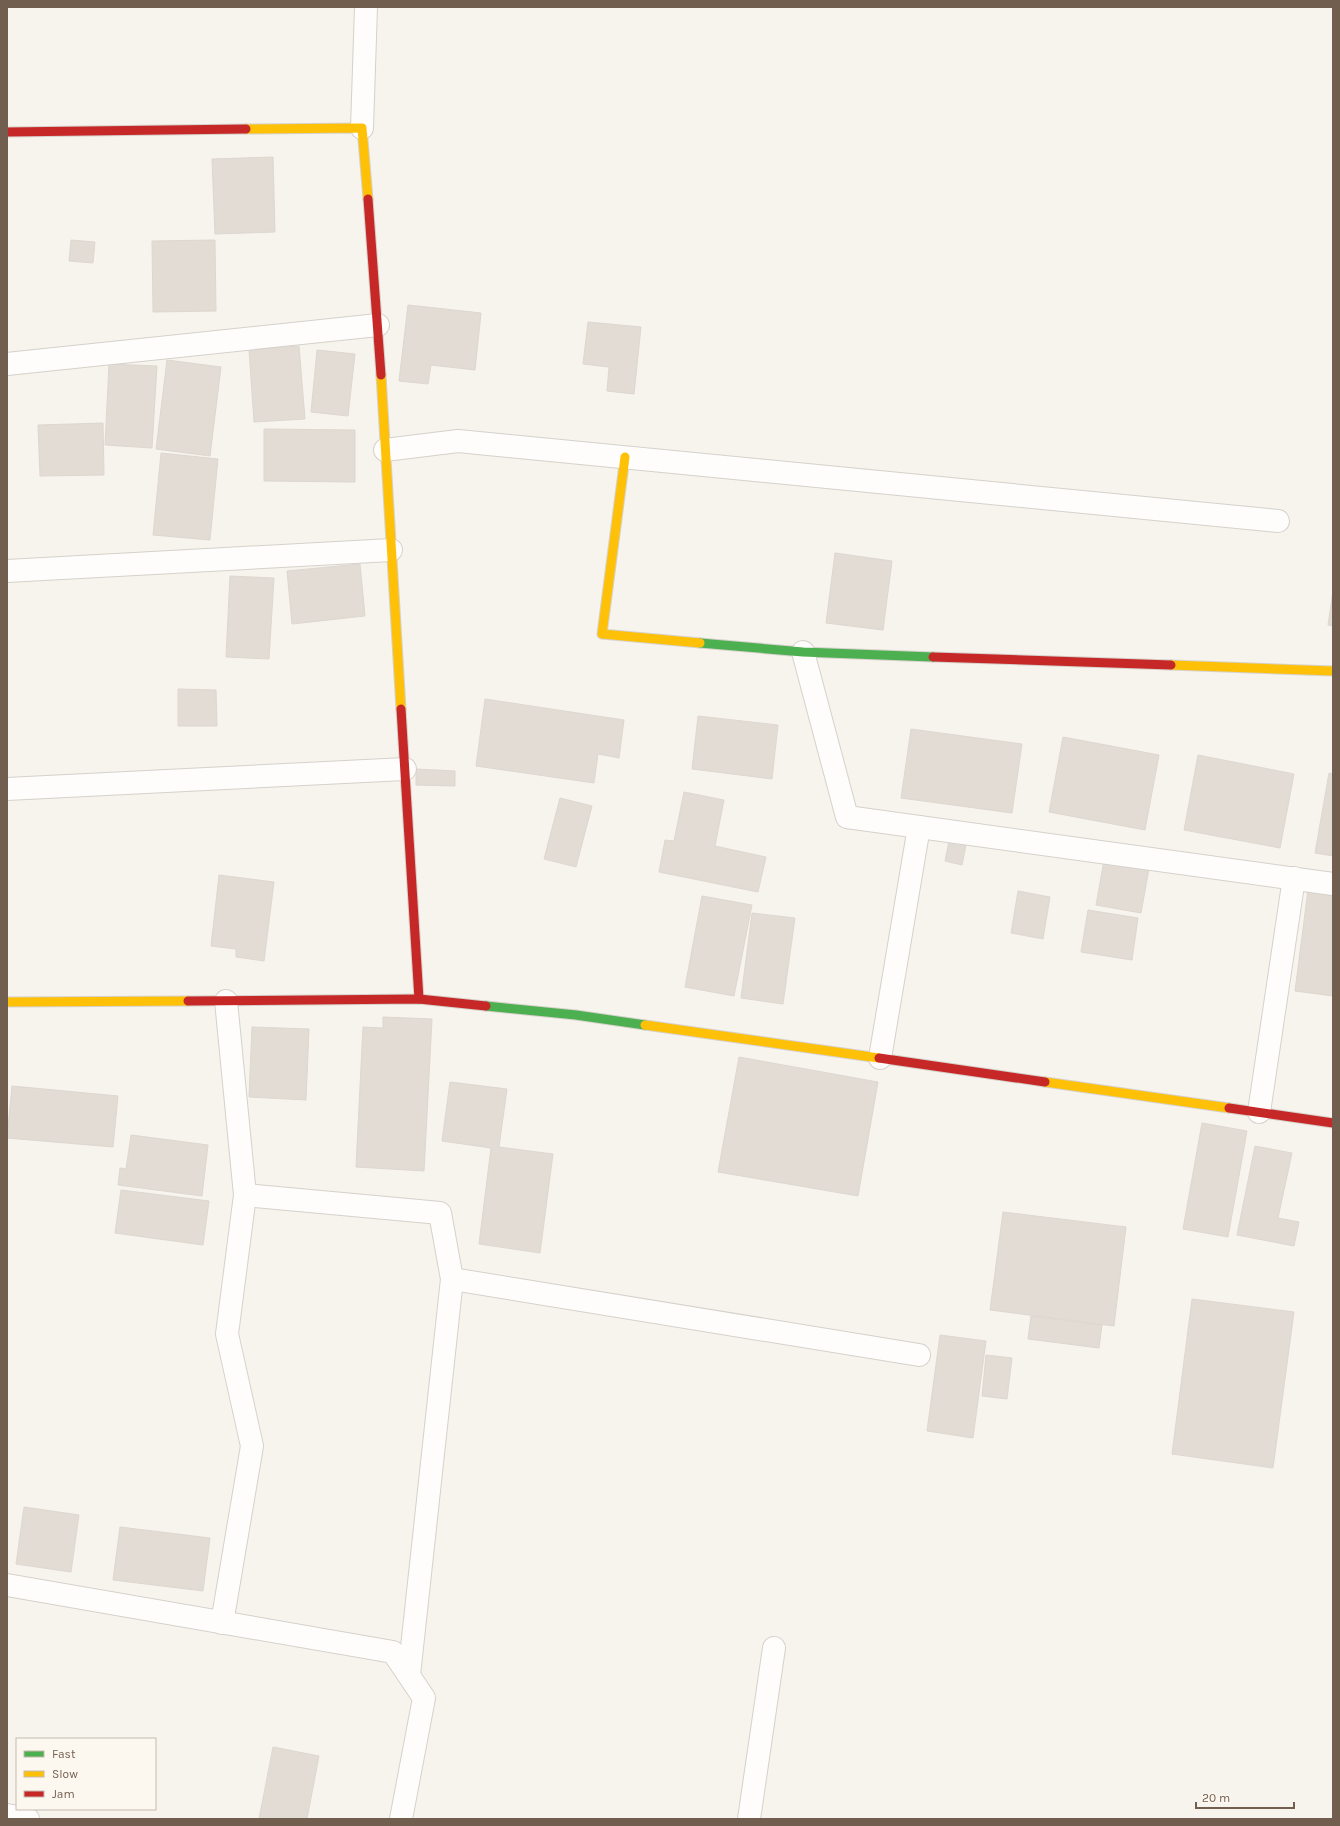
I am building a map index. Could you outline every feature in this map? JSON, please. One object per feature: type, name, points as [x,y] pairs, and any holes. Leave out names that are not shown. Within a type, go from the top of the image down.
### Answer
[{"type":"street","points":[[366,7],[362,128],[378,326],[419,999]]},
{"type":"street","points":[[7,132],[362,128]]},
{"type":"street","points":[[7,364],[378,326]]},
{"type":"street","points":[[385,450],[458,441],[1278,521]]},
{"type":"street","points":[[625,457],[602,634],[803,652],[1333,671]]},
{"type":"street","points":[[7,572],[391,550]]},
{"type":"street","points":[[803,652],[847,817],[1333,884]]},
{"type":"street","points":[[7,789],[405,769]]},
{"type":"street","points":[[880,1058],[919,827]]},
{"type":"street","points":[[1259,1112],[1294,878]]},
{"type":"street","points":[[7,1002],[419,999],[576,1015],[1333,1123]]},
{"type":"street","points":[[222,1623],[252,1446],[227,1334],[245,1196],[226,1000]]},
{"type":"street","points":[[245,1196],[440,1213],[452,1279],[409,1675]]},
{"type":"street","points":[[452,1279],[919,1355]]},
{"type":"street","points":[[7,1585],[393,1652],[424,1698],[401,1819]]},
{"type":"street","points":[[749,1819],[774,1648]]},
{"type":"street","points":[[7,1815],[28,1819]]},
{"type":"building","points":[[273,157],[275,232],[215,234],[212,159]]},
{"type":"building","points":[[71,240],[95,242],[93,263],[69,261]]},
{"type":"building","points":[[215,240],[216,311],[153,312],[152,241]]},
{"type":"building","points":[[408,305],[481,313],[475,370],[431,365],[428,384],[399,381]]},
{"type":"building","points":[[588,322],[641,327],[634,394],[607,391],[609,367],[583,364]]},
{"type":"building","points":[[299,346],[305,419],[254,422],[249,350]]},
{"type":"building","points":[[317,350],[355,354],[348,416],[311,412]]},
{"type":"building","points":[[167,360],[221,367],[210,456],[156,449]]},
{"type":"building","points":[[109,364],[157,366],[152,448],[105,445]]},
{"type":"building","points":[[103,423],[104,475],[40,476],[38,425]]},
{"type":"building","points":[[264,429],[355,430],[355,482],[264,481]]},
{"type":"building","points":[[161,453],[218,459],[210,540],[153,535]]},
{"type":"building","points":[[835,553],[892,561],[883,630],[826,623]]},
{"type":"building","points":[[360,564],[365,616],[292,624],[287,571]]},
{"type":"building","points":[[230,576],[274,578],[269,659],[226,657]]},
{"type":"building","points":[[1333,591],[1333,626],[1328,625]]},
{"type":"building","points":[[178,689],[216,690],[217,726],[178,726]]},
{"type":"building","points":[[485,699],[624,720],[619,758],[598,754],[594,783],[476,766]]},
{"type":"building","points":[[698,716],[778,725],[772,779],[692,769]]},
{"type":"building","points":[[911,729],[1022,744],[1012,813],[901,798]]},
{"type":"building","points":[[1063,737],[1159,755],[1145,830],[1049,812]]},
{"type":"building","points":[[1198,755],[1294,774],[1280,848],[1184,830]]},
{"type":"building","points":[[416,769],[455,771],[455,786],[416,785]]},
{"type":"building","points":[[1329,773],[1333,774],[1333,856],[1315,853]]},
{"type":"building","points":[[684,792],[724,800],[715,846],[766,857],[758,892],[659,872],[665,840],[674,841]]},
{"type":"building","points":[[560,798],[592,806],[576,867],[544,859]]},
{"type":"building","points":[[950,836],[967,840],[962,865],[945,861]]},
{"type":"building","points":[[1105,855],[1150,863],[1141,913],[1096,905]]},
{"type":"building","points":[[219,875],[274,882],[264,961],[236,957],[236,949],[211,946]]},
{"type":"building","points":[[1308,890],[1333,893],[1333,996],[1295,991]]},
{"type":"building","points":[[1018,891],[1050,897],[1043,939],[1011,933]]},
{"type":"building","points":[[702,896],[752,905],[734,996],[685,987]]},
{"type":"building","points":[[1088,910],[1138,918],[1132,960],[1081,952]]},
{"type":"building","points":[[752,913],[795,918],[783,1004],[741,998]]},
{"type":"building","points":[[383,1017],[432,1019],[424,1171],[356,1167],[363,1027],[383,1028]]},
{"type":"building","points":[[252,1027],[309,1029],[306,1100],[249,1097]]},
{"type":"building","points":[[739,1057],[878,1082],[858,1196],[718,1172]]},
{"type":"building","points":[[450,1082],[507,1089],[499,1147],[553,1154],[540,1253],[479,1244],[491,1148],[442,1141]]},
{"type":"building","points":[[12,1086],[118,1096],[113,1147],[7,1138]]},
{"type":"building","points":[[1202,1123],[1247,1131],[1228,1237],[1183,1229]]},
{"type":"building","points":[[131,1135],[208,1145],[202,1196],[118,1185],[120,1168],[126,1169]]},
{"type":"building","points":[[1255,1146],[1292,1153],[1278,1218],[1299,1222],[1294,1246],[1237,1235]]},
{"type":"building","points":[[121,1190],[209,1201],[203,1245],[115,1233]]},
{"type":"building","points":[[1003,1212],[1126,1227],[1114,1326],[990,1310]]},
{"type":"building","points":[[1192,1299],[1294,1312],[1273,1468],[1172,1454]]},
{"type":"building","points":[[1031,1316],[1102,1325],[1099,1348],[1028,1339]]},
{"type":"building","points":[[940,1335],[986,1341],[973,1438],[927,1431]]},
{"type":"building","points":[[986,1355],[1012,1358],[1007,1399],[982,1396]]},
{"type":"building","points":[[24,1507],[79,1515],[71,1572],[16,1564]]},
{"type":"building","points":[[120,1527],[210,1538],[203,1591],[113,1580]]},
{"type":"building","points":[[273,1747],[319,1756],[307,1819],[259,1819]]},
{"type":"traffic: fast","points":[[700,643],[803,652],[933,657]]},
{"type":"traffic: fast","points":[[486,1006],[576,1015],[645,1025]]},
{"type":"traffic: slow","points":[[246,129],[362,128],[368,199]]},
{"type":"traffic: slow","points":[[381,375],[401,709]]},
{"type":"traffic: slow","points":[[625,457],[602,634],[700,643]]},
{"type":"traffic: slow","points":[[1171,665],[1333,671]]},
{"type":"traffic: slow","points":[[7,1002],[188,1001]]},
{"type":"traffic: slow","points":[[645,1025],[879,1058]]},
{"type":"traffic: slow","points":[[1045,1082],[1229,1108]]},
{"type":"traffic: jam","points":[[7,132],[246,129]]},
{"type":"traffic: jam","points":[[368,199],[381,375]]},
{"type":"traffic: jam","points":[[933,657],[1171,665]]},
{"type":"traffic: jam","points":[[401,709],[419,999]]},
{"type":"traffic: jam","points":[[188,1001],[419,999],[486,1006]]},
{"type":"traffic: jam","points":[[879,1058],[1045,1082]]},
{"type":"traffic: jam","points":[[1229,1108],[1333,1123]]}]
